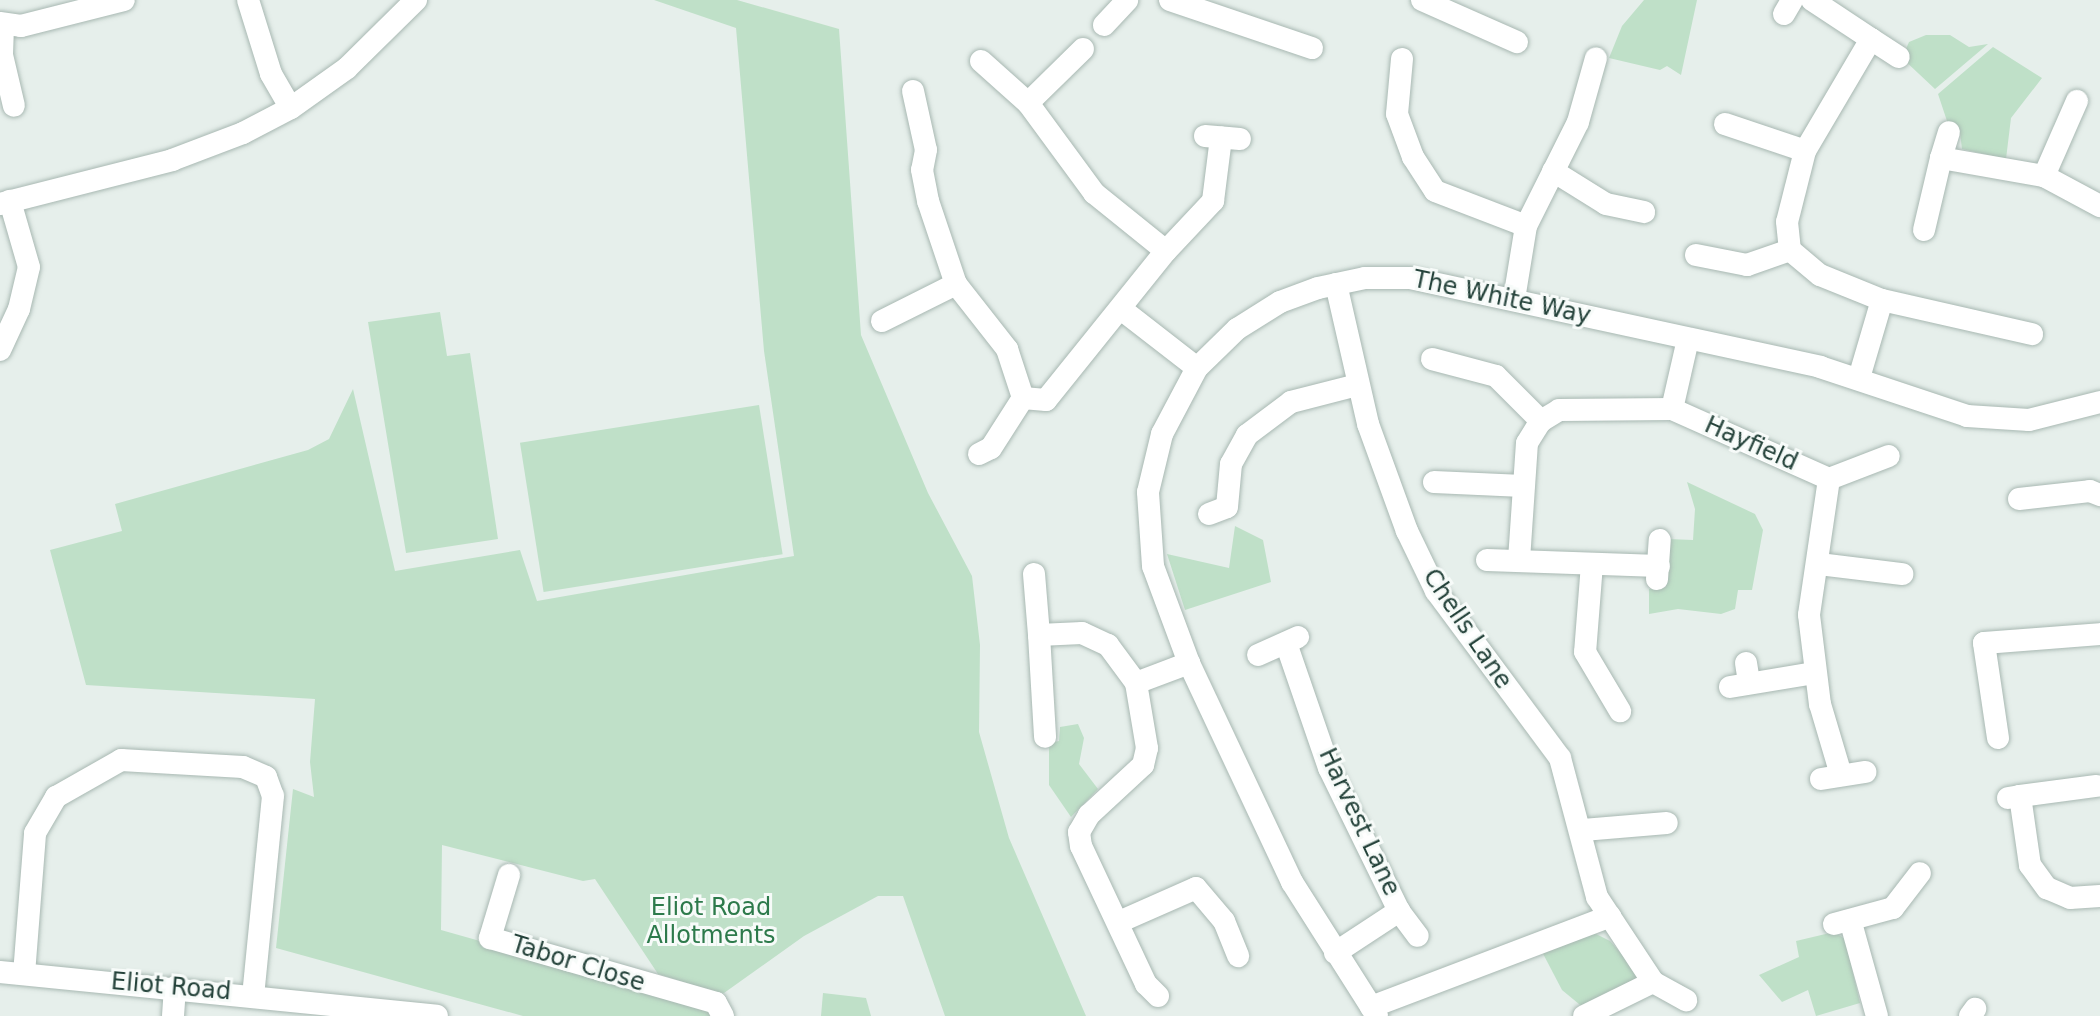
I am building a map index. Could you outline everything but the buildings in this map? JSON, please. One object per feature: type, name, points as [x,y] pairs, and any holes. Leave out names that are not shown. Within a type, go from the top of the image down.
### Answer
[{"type":"street","points":[[14,106],[2,55],[2,24],[21,26],[124,0]]},
{"type":"street","points":[[248,0],[271,74],[291,108]]},
{"type":"street","points":[[0,350],[19,309],[29,267],[5,202],[201,150],[291,108],[375,44],[416,0]]},
{"type":"street","points":[[1104,25],[1127,0]]},
{"type":"street","points":[[1170,0],[1312,48]]},
{"type":"street","points":[[1422,0],[1517,42]]},
{"type":"street","points":[[1812,0],[1899,57]]},
{"type":"street","points":[[1871,39],[1805,151],[1787,222],[1790,250],[1820,275],[1882,300],[2032,334]]},
{"type":"street","points":[[1028,103],[1083,49]]},
{"type":"street","points":[[1514,299],[1526,226],[1578,122],[1596,58]]},
{"type":"street","points":[[1402,59],[1397,114],[1413,157],[1435,191],[1526,226]]},
{"type":"street","points":[[981,61],[1028,103],[1094,193],[1166,251]]},
{"type":"street","points":[[913,91],[926,150],[922,170],[928,201],[956,284],[1007,349],[1023,398]]},
{"type":"street","points":[[2044,176],[2077,101]]},
{"type":"street","points":[[1725,124],[1805,151]]},
{"type":"street","points":[[1924,230],[1949,132]]},
{"type":"street","points":[[1023,398],[1046,400],[1166,251],[1213,201],[1222,138]]},
{"type":"street","points":[[1941,158],[2044,176],[2100,206]]},
{"type":"street","points":[[1553,171],[1604,211],[1644,212]]},
{"type":"street","points":[[1696,255],[1747,265],[1790,250]]},
{"type":"street","name":"The White Way","points":[[1374,1012],[1292,882],[1189,663],[1159,590],[1147,513],[1162,434],[1197,368],[1259,314],[1300,293],[1336,284],[1410,278],[1859,378],[1945,411],[1989,419],[2054,416],[2100,402]]},
{"type":"street","points":[[882,321],[956,284]]},
{"type":"street","name":"Chells Lane","points":[[1336,284],[1357,385],[1402,518],[1436,591],[1560,758],[1583,830],[1597,897],[1653,982],[1686,1000]]},
{"type":"street","points":[[1859,378],[1882,300]]},
{"type":"street","points":[[1121,309],[1197,368]]},
{"type":"street","points":[[1672,409],[1688,339]]},
{"type":"street","points":[[1432,359],[1487,371],[1541,421],[1527,443],[1519,560]]},
{"type":"street","points":[[1209,514],[1227,507],[1231,464],[1247,435],[1291,402],[1357,385]]},
{"type":"street","points":[[979,454],[991,448],[1023,398]]},
{"type":"street","name":"Hayfield","points":[[1541,421],[1570,408],[1672,409],[1829,479]]},
{"type":"street","points":[[1865,772],[1831,777],[1809,615],[1819,564],[1829,479],[1871,472],[1889,456]]},
{"type":"street","points":[[1434,482],[1523,486]]},
{"type":"street","points":[[2019,499],[2090,491],[2100,495]]},
{"type":"street","points":[[1487,560],[1592,564],[1658,572],[1660,540]]},
{"type":"street","points":[[1592,564],[1585,652],[1620,713]]},
{"type":"street","points":[[1819,564],[1890,567]]},
{"type":"street","points":[[1034,574],[1045,737]]},
{"type":"street","points":[[1039,635],[1082,633],[1108,645],[1136,683],[1147,748],[1143,765],[1089,815],[1079,832],[1081,846],[1146,984],[1158,996]]},
{"type":"street","points":[[1998,738],[1984,643],[2100,634]]},
{"type":"street","name":"Harvest Lane","points":[[1258,655],[1292,640],[1329,768],[1399,911],[1418,936]]},
{"type":"street","points":[[1136,683],[1189,663]]},
{"type":"street","points":[[1742,678],[1815,673]]},
{"type":"street","points":[[24,974],[35,833],[56,797],[121,760],[243,767],[266,777],[273,796],[253,995]]},
{"type":"street","points":[[2096,786],[2014,797],[2030,865],[2047,888],[2070,898],[2100,896]]},
{"type":"street","points":[[1583,830],[1667,823]]},
{"type":"street","points":[[1869,1014],[1843,924],[1893,908],[1920,873]]},
{"type":"street","name":"Tabor Close","points":[[509,875],[490,938],[716,1003],[723,1016]]},
{"type":"street","points":[[1119,922],[1196,888],[1224,921],[1238,956]]},
{"type":"street","name":"Harvest Lane","points":[[1335,953],[1399,911]]},
{"type":"street","points":[[1374,1012],[1610,916]]},
{"type":"street","name":"Eliot Road","points":[[0,972],[175,987],[437,1016]]},
{"type":"street","points":[[1584,1016],[1653,982]]},
{"type":"street","points":[[173,1016],[175,987]]},
{"type":"green space","name":"Eliot Road Allotments","points":[[654,0],[737,0],[839,29],[861,335],[928,493],[972,576],[980,645],[979,732],[1009,838],[1086,1016],[945,1016],[903,896],[878,896],[804,936],[724,993],[715,992],[658,974],[595,879],[583,881],[442,845],[441,930],[633,984],[712,1010],[715,1016],[523,1016],[276,948],[293,789],[314,797],[310,762],[315,699],[86,685],[50,550],[122,531],[115,504],[308,450],[329,439],[353,389],[395,571],[520,550],[537,601],[794,556],[764,351],[736,28]]},
{"type":"green space","points":[[1644,0],[1697,0],[1681,75],[1667,66],[1660,70],[1609,58],[1622,26]]},
{"type":"green space","points":[[1926,35],[1950,35],[1969,47],[1988,44],[1935,89],[1902,58],[1909,42]]},
{"type":"green space","points":[[1993,47],[2042,78],[2011,118],[2006,159],[1962,149],[1960,133],[1950,130],[1938,94]]},
{"type":"green space","points":[[440,312],[447,356],[470,353],[498,539],[406,553],[368,322]]},
{"type":"green space","points":[[759,405],[783,554],[544,592],[520,443]]},
{"type":"green space","points":[[1687,482],[1755,514],[1763,530],[1752,590],[1738,590],[1735,609],[1721,614],[1678,609],[1649,614],[1649,589],[1666,587],[1668,539],[1693,540],[1695,509]]},
{"type":"green space","points":[[1235,526],[1263,540],[1271,582],[1185,610],[1167,554],[1229,568]]},
{"type":"green space","points":[[1078,724],[1084,738],[1079,764],[1098,789],[1071,817],[1049,785],[1049,743],[1059,741],[1060,727]]},
{"type":"green space","points":[[1588,930],[1610,941],[1641,976],[1585,1009],[1562,990],[1539,946]]},
{"type":"green space","points":[[1834,932],[1845,939],[1860,1003],[1816,1016],[1808,990],[1782,1002],[1759,975],[1799,957],[1796,941]]},
{"type":"green space","points":[[823,993],[866,998],[871,1016],[821,1016]]}]
